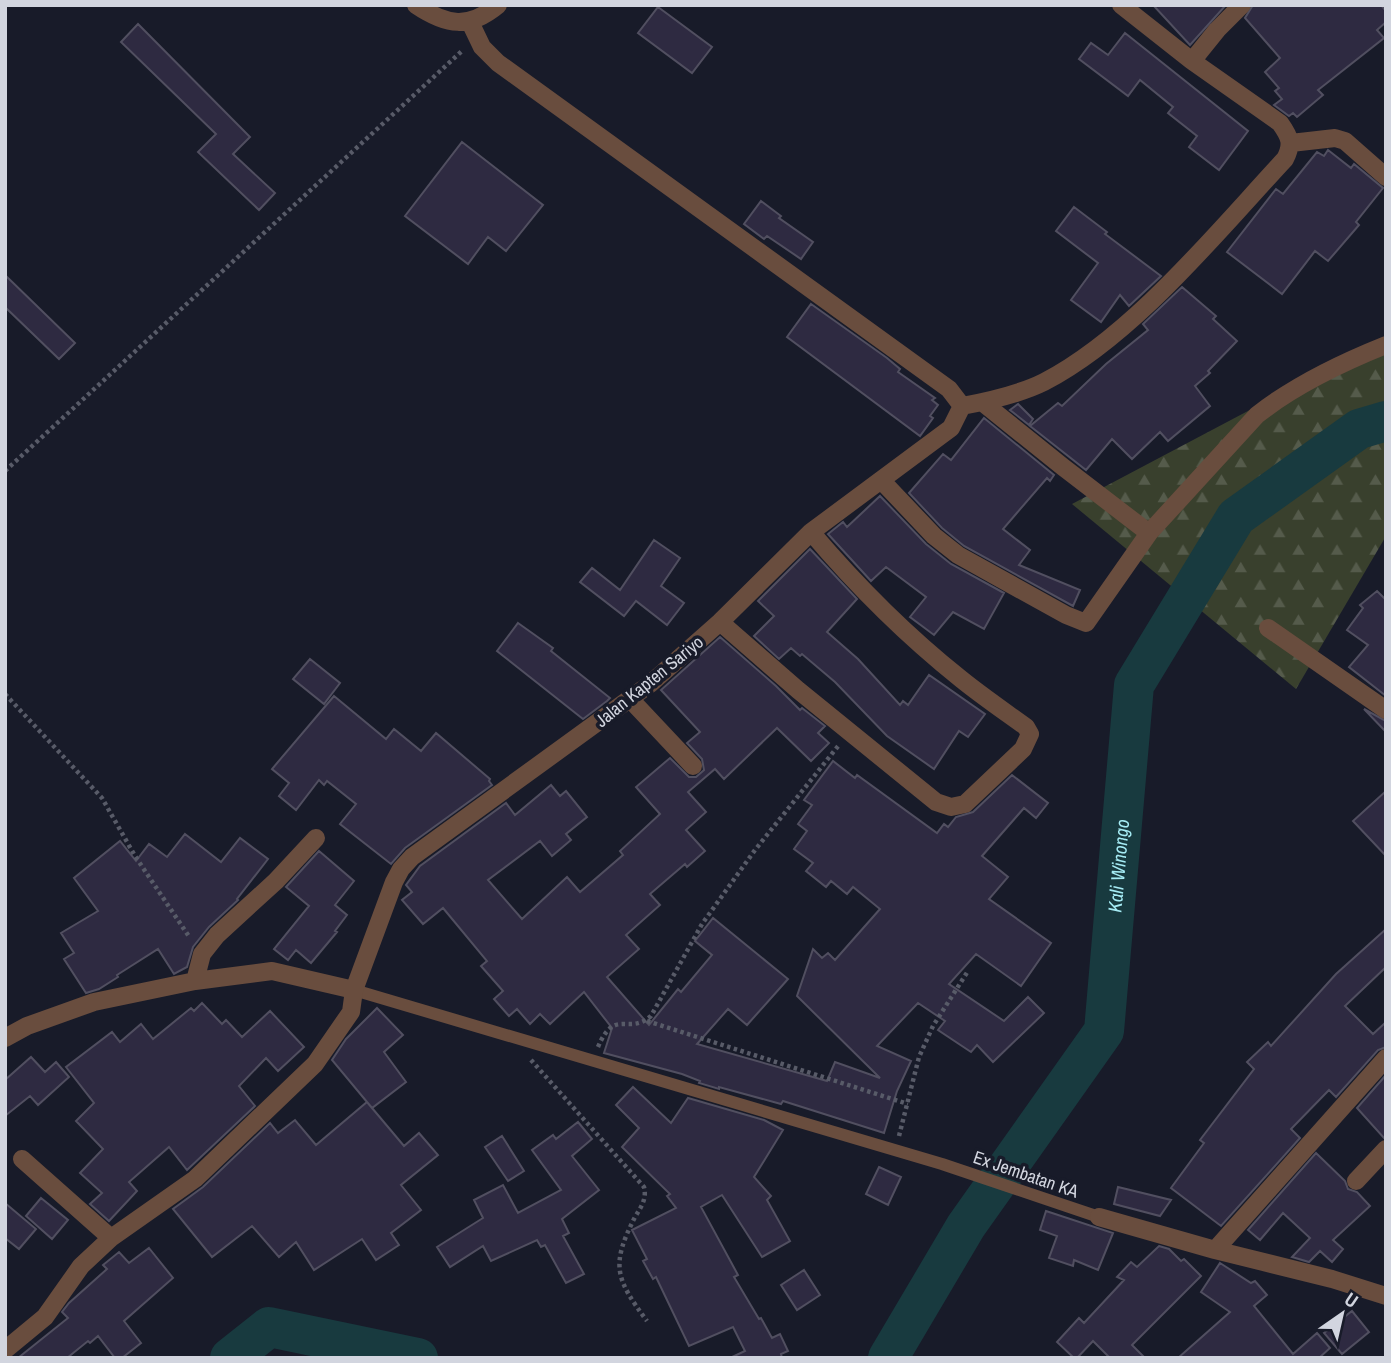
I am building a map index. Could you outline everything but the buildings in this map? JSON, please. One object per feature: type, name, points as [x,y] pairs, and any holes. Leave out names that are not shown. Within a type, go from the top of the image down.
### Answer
[{"type":"street","points":[[416,5],[473,30],[489,55],[498,63],[948,389],[962,406],[1041,383],[1084,357],[1111,336],[1175,276],[1285,159],[1291,143],[1280,123],[1192,61],[1121,5]]},
{"type":"street","points":[[473,30],[498,5]]},
{"type":"street","points":[[1192,61],[1242,5]]},
{"type":"street","points":[[1291,143],[1335,138],[1345,141],[1386,177]]},
{"type":"street","points":[[881,480],[934,536],[958,555],[1084,624],[1095,614],[1149,533],[1257,415],[1302,384],[1386,345]]},
{"type":"street","points":[[982,402],[1149,533]]},
{"type":"street","name":"Jalan Kapten Sariyo","points":[[5,1350],[45,1317],[81,1266],[111,1238],[195,1179],[315,1064],[351,1012],[354,990],[394,881],[412,857],[650,684],[720,622],[811,532],[951,428],[962,406]]},
{"type":"street","points":[[720,622],[936,802],[951,807],[965,804],[1023,749],[1030,734],[1026,727],[960,679],[881,607],[837,563],[811,532]]},
{"type":"street","points":[[1269,628],[1386,710]]},
{"type":"street","points":[[630,699],[693,766]]},
{"type":"street","points":[[195,981],[202,954],[217,935],[276,881],[316,838]]},
{"type":"street","points":[[5,1038],[27,1026],[94,1002],[195,981],[272,971],[354,990]]},
{"type":"street","points":[[1215,1250],[1386,1058]]},
{"type":"street","points":[[1356,1181],[1386,1149]]},
{"type":"street","points":[[22,1158],[111,1238]]},
{"type":"street","points":[[1099,1217],[1386,1296]]},
{"type":"lane","name":"Ex Jembatan KA","points":[[354,990],[942,1164],[1099,1217]]},
{"type":"path","points":[[5,471],[473,30]]},
{"type":"path","points":[[5,694],[102,798],[163,900],[202,954]]},
{"type":"path","points":[[646,1020],[657,1007],[702,925],[755,850],[849,732]]},
{"type":"path","points":[[895,1150],[919,1056],[933,1026],[968,971]]},
{"type":"path","points":[[593,1060],[605,1031],[610,1027],[646,1020],[908,1104]]},
{"type":"path","points":[[509,1035],[644,1187],[646,1195],[628,1233],[621,1254],[619,1275],[627,1294],[647,1321]]},
{"type":"green space","points":[[1386,338],[1386,536],[1296,689],[1072,504]]},
{"type":"waterway","name":"Kali Winongo","points":[[888,1358],[966,1226],[1104,1031],[1134,685],[1236,517],[1359,429],[1386,421]]},
{"type":"waterway","name":"Kali Winongo","points":[[230,1358],[269,1327],[418,1358]]}]
